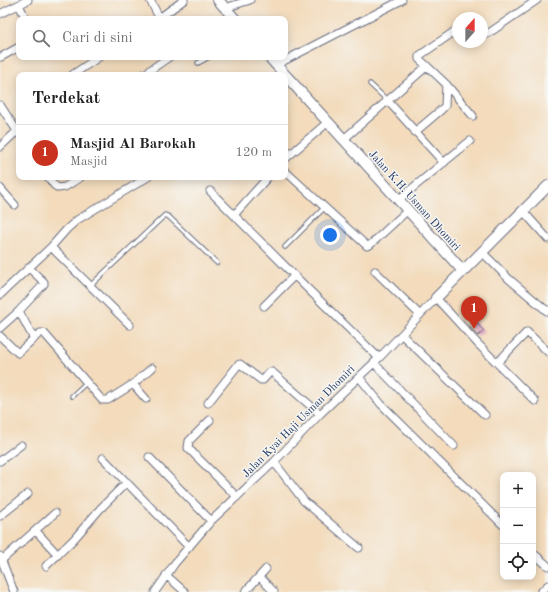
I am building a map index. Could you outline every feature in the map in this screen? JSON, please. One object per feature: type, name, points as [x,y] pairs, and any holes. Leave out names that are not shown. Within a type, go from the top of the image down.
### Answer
[{"type":"main road","points":[[218,0],[232,16]]},
{"type":"main road","name":"Jalan K.H. Usman Dhomiri","points":[[272,60],[281,72]]},
{"type":"main road","name":"Jalan K.H. Usman Dhomiri","points":[[288,83],[344,139],[463,271]]},
{"type":"main road","points":[[463,271],[548,186]]},
{"type":"main road","name":"Jalan Kyai Haji Usman Dhomiri","points":[[436,298],[463,271]]},
{"type":"street","points":[[0,14],[28,0]]},
{"type":"street","points":[[150,0],[158,16]]},
{"type":"street","points":[[163,16],[184,0]]},
{"type":"street","points":[[225,8],[250,0]]},
{"type":"street","points":[[288,59],[402,0]]},
{"type":"street","points":[[488,33],[538,0]]},
{"type":"street","points":[[19,5],[24,16]]},
{"type":"street","points":[[452,34],[419,56],[419,59],[446,84],[473,116]]},
{"type":"street","points":[[1,57],[16,49]]},
{"type":"street","points":[[76,72],[94,60]]},
{"type":"street","points":[[147,72],[165,60]]},
{"type":"street","points":[[276,65],[286,60]]},
{"type":"street","points":[[344,139],[427,66]]},
{"type":"street","points":[[415,132],[444,106],[446,84]]},
{"type":"street","points":[[387,100],[444,163]]},
{"type":"street","points":[[0,106],[16,130]]},
{"type":"street","points":[[288,156],[328,122]]},
{"type":"street","points":[[0,147],[16,135]]},
{"type":"street","points":[[398,200],[470,141]]},
{"type":"street","points":[[288,174],[367,246],[408,210]]},
{"type":"street","points":[[50,180],[58,188],[64,187],[76,180]]},
{"type":"street","points":[[0,295],[51,247],[77,220],[143,180]]},
{"type":"street","points":[[234,215],[265,180]]},
{"type":"street","points":[[0,188],[15,205]]},
{"type":"street","points":[[210,191],[377,360],[454,446]]},
{"type":"street","points":[[523,211],[548,239]]},
{"type":"street","points":[[51,247],[130,325]]},
{"type":"street","points":[[482,252],[509,279],[547,311]]},
{"type":"street","points":[[0,328],[19,311],[44,284],[44,282],[29,268]]},
{"type":"street","points":[[375,271],[420,315]]},
{"type":"street","points":[[264,306],[294,276]]},
{"type":"street","points":[[436,298],[478,344],[535,401]]},
{"type":"street","name":"Jalan Kyai Haji Usman Dhomiri","points":[[155,592],[166,575],[211,521],[274,462],[320,414],[377,360],[436,298]]},
{"type":"street","points":[[19,311],[34,338]]},
{"type":"street","points":[[497,363],[527,332],[548,352]]},
{"type":"street","points":[[0,336],[18,353],[40,333],[44,333],[104,401],[133,384],[152,368]]},
{"type":"street","points":[[402,335],[485,415]]},
{"type":"street","points":[[208,402],[240,364],[261,380],[272,372],[320,414]]},
{"type":"street","points":[[359,377],[381,404],[500,522]]},
{"type":"street","points":[[133,384],[146,399]]},
{"type":"street","points":[[210,420],[189,441],[188,448],[237,497]]},
{"type":"street","points":[[0,462],[21,445]]},
{"type":"street","points":[[149,457],[211,521]]},
{"type":"street","points":[[103,458],[189,547]]},
{"type":"street","points":[[274,462],[304,501],[359,548]]},
{"type":"street","points":[[46,566],[74,540],[100,508],[127,482]]},
{"type":"street","points":[[0,516],[28,494]]},
{"type":"street","points":[[14,592],[1,558],[36,531],[55,513]]},
{"type":"street","points":[[36,531],[58,555]]},
{"type":"street","points":[[536,556],[548,566]]},
{"type":"street","points":[[245,592],[266,569]]},
{"type":"street","points":[[166,575],[185,592]]},
{"type":"street","points":[[260,576],[274,592]]},
{"type":"street","points":[[541,592],[548,585]]},
{"type":"lane","points":[[198,63],[204,60]]},
{"type":"lane","points":[[370,84],[387,100]]},
{"type":"lane","points":[[284,247],[324,208]]},
{"type":"lane","points":[[90,286],[165,215],[169,217],[217,263]]},
{"type":"lane","points":[[72,396],[87,382]]},
{"type":"building","points":[[474,320],[484,331],[478,336],[468,325]]},
{"type":"place","name":"Masjid Al Barokah","points":[[474,329]]}]
